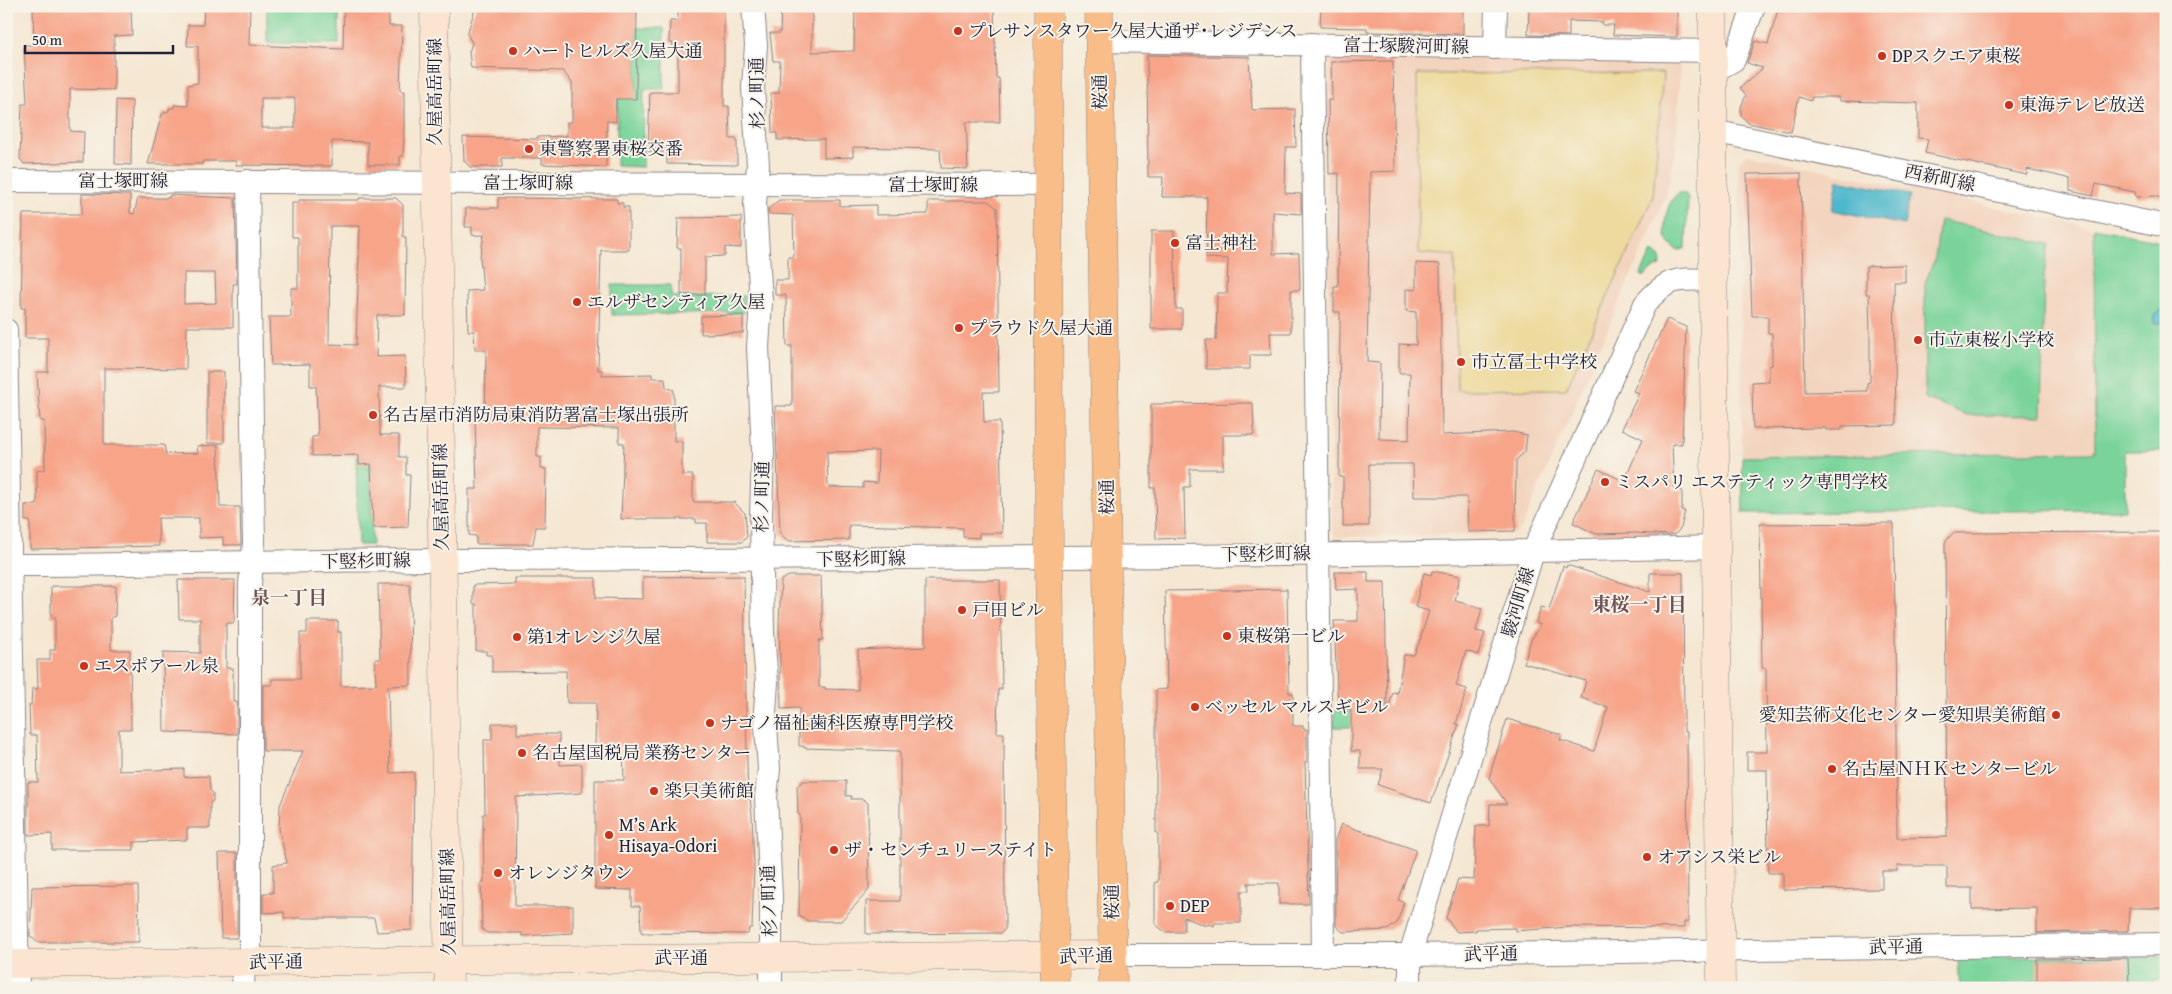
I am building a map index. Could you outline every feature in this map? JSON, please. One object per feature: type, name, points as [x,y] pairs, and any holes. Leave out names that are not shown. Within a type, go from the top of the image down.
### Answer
[{"type":"highway","points":[[1048,6],[1049,557],[1054,988]]},
{"type":"highway","name":"桜通","points":[[1099,6],[1113,988]]},
{"type":"street","name":"久屋高岳町線","points":[[434,6],[435,182],[449,988]]},
{"type":"street","name":"杉ノ町通","points":[[753,6],[756,45],[753,87],[758,136],[755,204],[761,302],[758,347],[763,451],[763,633],[767,682],[765,711],[768,769],[766,797],[771,988]]},
{"type":"street","points":[[1494,48],[1496,6]]},
{"type":"street","points":[[1713,6],[1715,547],[1721,988]]},
{"type":"street","points":[[1714,61],[1734,60],[1754,6]]},
{"type":"street","name":"富士塚駿河町線","points":[[1100,41],[1494,48],[1714,61]]},
{"type":"street","points":[[1312,44],[1316,553],[1323,953]]},
{"type":"street","name":"西新町線","points":[[1713,131],[2166,226]]},
{"type":"street","name":"富士塚町線","points":[[6,181],[1049,185]]},
{"type":"street","points":[[245,971],[252,562],[254,542],[248,181]]},
{"type":"street","name":"駿河町線","points":[[1410,988],[1410,955],[1533,552],[1645,304],[1660,287],[1680,279],[1713,280]]},
{"type":"street","points":[[6,330],[14,972]]},
{"type":"street","name":"下竪杉町線","points":[[8,565],[1533,552],[1715,547]]},
{"type":"street","name":"武平通","points":[[14,972],[245,971],[449,960],[1054,957],[1323,953],[1410,955],[2166,944]]},
{"type":"shaded area","name":"市立冨士中学校","points":[[1335,52],[1674,58],[1680,66],[1676,149],[1666,195],[1521,529],[1513,534],[1336,537],[1332,531],[1325,60]]},
{"type":"shaded area","name":"市立東桜小学校","points":[[1748,154],[2093,228],[2095,452],[1742,457],[1739,162]]},
{"type":"green space","points":[[267,6],[339,6],[339,44],[267,43]]},
{"type":"green space","points":[[637,28],[664,28],[664,89],[644,89],[643,167],[616,166],[618,89],[636,89]]},
{"type":"green space","points":[[1679,193],[1685,193],[1688,198],[1686,248],[1678,251],[1671,245],[1666,236],[1665,225],[1671,201]]},
{"type":"green space","points":[[1940,220],[2049,244],[2044,276],[2041,416],[1967,415],[1925,398],[1925,283],[1935,258]]},
{"type":"green space","points":[[2094,228],[2166,242],[2166,451],[2125,451],[2125,510],[1743,513],[1742,457],[2095,452]]},
{"type":"green space","points":[[1652,252],[1660,256],[1661,262],[1659,267],[1642,276],[1641,274]]},
{"type":"green space","points":[[612,285],[671,285],[671,297],[744,296],[744,313],[612,315]]},
{"type":"green space","points":[[370,456],[372,545],[358,545],[356,457]]},
{"type":"green space","points":[[1334,711],[1386,711],[1386,727],[1334,727]]},
{"type":"green space","points":[[1962,957],[2166,957],[2166,976],[2142,988],[1960,988],[1958,961]]},
{"type":"sand","points":[[1663,73],[1653,196],[1566,389],[1457,390],[1455,256],[1418,253],[1417,74]]},
{"type":"water","points":[[1838,180],[1910,195],[1904,225],[1832,210]]},
{"type":"water","points":[[2166,306],[2166,323],[2154,323],[2155,314]]},
{"type":"building","points":[[33,6],[131,6],[132,35],[114,36],[114,90],[70,89],[70,131],[84,132],[83,162],[24,164],[20,159],[22,104],[27,104],[24,45],[34,45]]},
{"type":"building","points":[[204,6],[250,6],[249,45],[343,49],[344,6],[389,6],[389,26],[402,26],[400,91],[404,91],[404,135],[403,156],[400,156],[400,165],[368,165],[368,142],[332,141],[332,166],[236,165],[236,161],[203,161],[202,164],[148,164],[162,114],[169,111],[169,108],[174,108],[174,105],[188,106],[188,85],[198,83],[198,46],[187,46],[188,25],[203,25]],"holes":[[[261,98],[295,98],[295,128],[261,128]]]},
{"type":"building","points":[[476,6],[637,6],[636,99],[616,99],[616,122],[607,121],[606,167],[542,164],[542,158],[502,158],[502,167],[470,167],[464,161],[463,137],[537,139],[537,137],[567,136],[567,122],[572,122],[572,83],[563,71],[471,68],[469,52],[472,43],[467,34]]},
{"type":"building","points":[[781,6],[812,6],[812,52],[854,51],[855,6],[994,6],[996,78],[999,78],[1000,122],[966,122],[968,169],[941,168],[940,149],[853,147],[853,157],[824,158],[824,139],[777,140],[777,133],[772,133],[771,93],[779,93],[780,61],[773,61],[770,33],[780,33]]},
{"type":"building","points":[[1321,6],[1463,6],[1463,34],[1367,32],[1367,28],[1320,27]]},
{"type":"building","points":[[1529,6],[1677,6],[1677,37],[1613,35],[1614,25],[1602,25],[1603,22],[1569,21],[1569,36],[1528,35]]},
{"type":"building","points":[[1779,6],[2166,6],[2166,199],[2154,196],[2136,197],[2135,192],[2096,184],[2093,196],[2070,191],[2070,179],[2055,175],[2027,169],[2027,175],[1925,153],[1928,139],[1918,138],[1918,103],[1840,101],[1840,97],[1812,97],[1811,101],[1799,97],[1791,132],[1748,123],[1741,115],[1741,107],[1746,95],[1740,88],[1763,68],[1747,63],[1755,41],[1768,44]]},
{"type":"building","points":[[678,10],[724,10],[724,106],[729,106],[730,139],[737,139],[737,165],[667,164],[667,152],[648,151],[650,92],[678,92],[678,46],[673,46],[673,43],[669,43],[670,21],[678,21]]},
{"type":"building","points":[[1147,55],[1249,57],[1252,110],[1295,109],[1296,147],[1286,147],[1285,193],[1301,194],[1301,214],[1273,212],[1273,254],[1299,253],[1300,290],[1291,290],[1291,333],[1270,333],[1271,355],[1250,355],[1250,369],[1206,369],[1206,340],[1216,340],[1217,293],[1227,293],[1228,259],[1206,258],[1207,197],[1162,197],[1163,177],[1148,177]]},
{"type":"building","points":[[1393,61],[1395,171],[1370,172],[1367,362],[1380,363],[1379,439],[1409,440],[1410,373],[1399,373],[1399,344],[1416,345],[1416,312],[1406,311],[1406,289],[1416,290],[1416,263],[1440,264],[1442,435],[1513,432],[1527,435],[1525,452],[1516,460],[1515,531],[1468,532],[1467,497],[1414,497],[1413,464],[1369,464],[1369,526],[1343,526],[1343,477],[1339,477],[1340,312],[1334,312],[1334,286],[1338,286],[1339,173],[1329,174],[1328,100],[1332,100],[1331,62]]},
{"type":"building","points":[[116,100],[132,101],[131,165],[115,164]]},
{"type":"building","points":[[1801,173],[1805,392],[1867,391],[1867,383],[1870,382],[1870,340],[1869,294],[1866,294],[1866,266],[1905,265],[1905,282],[1894,282],[1896,425],[1842,426],[1842,430],[1826,430],[1826,428],[1753,429],[1752,382],[1769,381],[1769,366],[1772,365],[1772,333],[1768,333],[1768,316],[1752,316],[1747,174]]},
{"type":"building","points":[[82,194],[130,195],[130,213],[134,214],[138,198],[169,198],[170,195],[235,198],[237,284],[233,284],[233,327],[187,327],[186,369],[104,368],[104,445],[164,445],[166,454],[198,453],[197,446],[218,445],[220,507],[240,507],[241,545],[223,545],[223,537],[199,538],[199,518],[158,518],[159,546],[30,549],[30,521],[25,521],[25,505],[37,505],[37,471],[45,469],[44,421],[40,421],[37,372],[48,372],[48,338],[25,338],[25,308],[21,308],[23,214],[82,214]],"holes":[[[184,273],[215,273],[216,303],[184,304]]]},
{"type":"building","points":[[359,198],[396,198],[403,205],[403,237],[406,237],[405,315],[377,315],[376,357],[405,356],[406,387],[379,387],[380,435],[399,435],[399,457],[406,457],[406,475],[410,475],[408,527],[373,528],[371,464],[359,465],[359,455],[312,456],[312,437],[318,436],[316,386],[310,386],[310,364],[271,365],[269,317],[291,317],[291,288],[298,288],[298,237],[292,237],[292,203],[299,203],[299,200],[359,200]],"holes":[[[330,226],[360,226],[356,345],[329,344]]]},
{"type":"building","points":[[498,198],[617,199],[617,203],[623,203],[623,207],[629,207],[629,250],[601,250],[598,370],[602,370],[602,375],[652,374],[652,378],[665,378],[666,387],[674,390],[674,441],[682,441],[682,475],[693,475],[693,502],[734,502],[745,513],[747,537],[742,542],[707,542],[707,523],[696,523],[696,519],[621,519],[624,443],[619,443],[619,428],[537,427],[537,457],[541,457],[541,469],[546,469],[545,527],[536,527],[533,544],[476,544],[476,536],[469,535],[469,489],[477,489],[475,419],[485,419],[486,350],[475,350],[474,331],[468,331],[467,291],[483,290],[480,257],[484,235],[472,235],[472,227],[465,227],[466,208],[498,208]]},
{"type":"building","points":[[779,200],[840,200],[840,206],[876,205],[876,215],[928,214],[928,201],[988,201],[997,208],[999,392],[983,392],[984,422],[1000,422],[1002,533],[979,533],[979,538],[963,537],[963,528],[849,525],[849,540],[788,541],[780,533],[775,406],[792,406],[792,346],[787,346],[786,295],[775,295],[775,280],[788,280],[788,257],[794,257],[793,215],[769,214],[768,209]],"holes":[[[878,451],[877,483],[863,482],[863,488],[828,487],[827,452]]]},
{"type":"building","points":[[741,217],[741,248],[725,247],[725,256],[705,257],[705,295],[681,295],[681,248],[677,248],[678,218]]},
{"type":"building","points":[[1151,231],[1174,231],[1176,309],[1182,309],[1182,329],[1151,329]]},
{"type":"building","points":[[743,315],[743,333],[701,334],[701,316]]},
{"type":"building","points":[[1667,319],[1686,327],[1682,444],[1672,444],[1674,490],[1682,490],[1682,511],[1685,511],[1681,528],[1675,534],[1669,535],[1635,533],[1596,534],[1573,523],[1598,469],[1624,481],[1643,439],[1622,429],[1639,393],[1633,391]]},
{"type":"building","points":[[207,372],[224,372],[224,443],[207,443]]},
{"type":"building","points":[[1253,403],[1254,435],[1223,435],[1223,469],[1190,469],[1190,487],[1184,487],[1185,538],[1156,539],[1155,488],[1151,488],[1151,404]]},
{"type":"building","name":"愛知芸術文化センター愛知県美術館","points":[[1894,523],[1897,838],[1947,837],[1945,542],[1953,533],[2166,532],[2166,908],[2129,908],[2128,931],[2037,933],[2037,908],[1972,909],[1972,888],[1947,888],[1947,866],[1897,866],[1897,871],[1882,871],[1882,889],[1783,890],[1783,873],[1768,873],[1767,770],[1747,770],[1747,752],[1767,752],[1766,668],[1762,668],[1760,524]]},
{"type":"building","points":[[1567,565],[1650,592],[1650,573],[1683,573],[1684,732],[1687,732],[1688,922],[1684,922],[1684,928],[1570,927],[1515,931],[1515,928],[1476,929],[1476,931],[1457,932],[1446,918],[1458,879],[1474,880],[1476,826],[1489,826],[1490,804],[1507,804],[1489,778],[1507,719],[1562,735],[1560,740],[1594,751],[1608,707],[1581,698],[1586,681],[1524,663],[1531,640],[1541,625],[1536,623],[1541,607],[1549,609],[1563,566],[1566,568]]},
{"type":"building","points":[[1432,571],[1460,576],[1455,601],[1482,608],[1476,631],[1485,633],[1478,655],[1466,651],[1456,686],[1467,689],[1456,724],[1459,724],[1431,803],[1378,785],[1383,769],[1360,769],[1360,751],[1351,751],[1351,708],[1338,709],[1334,621],[1358,621],[1358,589],[1336,590],[1335,572],[1368,572],[1368,582],[1385,582],[1387,706],[1389,707],[1393,692],[1397,693],[1404,655],[1414,655],[1420,640],[1429,611],[1415,607],[1424,573],[1431,575]]},
{"type":"building","points":[[744,576],[748,798],[750,798],[752,814],[754,866],[752,928],[749,928],[748,934],[644,933],[641,932],[640,906],[632,906],[632,890],[595,889],[595,780],[624,780],[623,747],[595,746],[596,703],[567,703],[566,671],[492,672],[492,655],[486,655],[486,651],[476,651],[476,604],[473,604],[473,585],[515,584],[515,578],[596,578],[596,598],[643,599],[643,577]]},
{"type":"building","points":[[789,576],[821,576],[823,640],[819,640],[819,687],[825,687],[825,689],[858,690],[858,650],[925,647],[925,580],[1000,580],[1002,689],[998,689],[997,733],[1004,733],[1005,929],[1001,933],[866,934],[866,901],[900,901],[900,751],[804,748],[804,746],[799,746],[799,708],[781,709],[779,625],[781,580]]},
{"type":"building","points":[[178,580],[235,580],[234,623],[226,623],[226,668],[233,668],[233,702],[237,702],[237,734],[164,732],[163,652],[200,653],[200,619],[179,619]]},
{"type":"building","points":[[378,584],[410,584],[411,685],[388,686],[390,773],[414,772],[412,930],[377,932],[374,918],[284,918],[284,912],[263,913],[263,893],[273,893],[273,865],[287,863],[279,829],[280,805],[303,751],[263,751],[263,685],[272,685],[272,679],[300,679],[300,633],[307,633],[307,621],[338,621],[338,632],[341,632],[341,686],[376,685],[375,659],[380,659]]},
{"type":"building","points":[[51,586],[116,586],[115,617],[111,617],[111,650],[130,650],[131,729],[119,729],[119,771],[184,769],[184,777],[209,776],[210,790],[213,793],[213,801],[210,803],[210,828],[187,828],[187,840],[134,842],[134,850],[52,850],[52,834],[28,835],[28,782],[38,782],[37,735],[30,735],[29,705],[31,705],[32,689],[38,689],[37,660],[50,660],[50,650],[55,650],[55,617],[51,617]]},
{"type":"building","points":[[1287,589],[1289,693],[1293,693],[1293,726],[1303,726],[1303,729],[1307,729],[1307,762],[1305,762],[1309,904],[1279,904],[1279,883],[1248,883],[1249,891],[1241,891],[1241,923],[1215,923],[1214,926],[1208,924],[1206,926],[1184,917],[1184,932],[1165,932],[1155,924],[1155,882],[1158,882],[1156,690],[1167,689],[1165,591]]},
{"type":"building","points":[[492,723],[517,723],[517,734],[559,734],[560,765],[582,764],[582,793],[516,797],[515,906],[573,906],[573,933],[522,936],[522,933],[487,933],[482,929],[481,882],[484,882],[483,814],[485,814],[484,740],[492,740]]},
{"type":"building","name":"ザ・センチュリーステイト","points":[[803,781],[846,781],[846,796],[852,796],[851,799],[863,799],[868,803],[869,890],[841,921],[808,921],[799,916],[800,815],[798,814],[797,786]]},
{"type":"building","points":[[1341,824],[1416,850],[1398,900],[1404,902],[1397,923],[1387,930],[1343,932],[1336,926],[1335,840]]},
{"type":"building","points":[[219,853],[237,853],[237,938],[221,938]]},
{"type":"building","points":[[138,886],[139,942],[37,942],[30,936],[32,887]]},
{"type":"building","points":[[2128,958],[2129,988],[2037,988],[2037,959]]},
{"type":"place","name":"プレサンスタワー久屋大通ザ･レジデンス","points":[[958,31]]},
{"type":"place","name":"ハートヒルズ久屋大通","points":[[513,51]]},
{"type":"place","name":"DPスクエア東桜","points":[[1882,56]]},
{"type":"place","name":"東海テレビ放送","points":[[2009,105]]},
{"type":"place","name":"東警察署東桜交番","points":[[529,149]]},
{"type":"place","name":"富士神社","points":[[1175,243]]},
{"type":"place","name":"エルザセンティア久屋","points":[[577,302]]},
{"type":"place","name":"プラウド久屋大通","points":[[959,328]]},
{"type":"place","name":"市立東桜小学校","points":[[1918,340]]},
{"type":"place","name":"市立冨士中学校","points":[[1461,362]]},
{"type":"place","name":"名古屋市消防局東消防署富士塚出張所","points":[[373,415]]},
{"type":"place","name":"ミスパリ エステティック専門学校","points":[[1605,482]]},
{"type":"place","name":"戸田ビル","points":[[962,610]]},
{"type":"place","name":"東桜第一ビル","points":[[1227,636]]},
{"type":"place","name":"第1オレンジ久屋","points":[[517,637]]},
{"type":"place","name":"エスポアール泉","points":[[84,666]]},
{"type":"place","name":"ベッセル マルスギビル","points":[[1195,707]]},
{"type":"place","name":"愛知芸術文化センター愛知県美術館","points":[[2056,715]]},
{"type":"place","name":"ナゴノ福祉歯科医療専門学校","points":[[710,723]]},
{"type":"place","name":"名古屋国税局 業務センター","points":[[522,753]]},
{"type":"place","name":"名古屋ＮＨＫセンタービル","points":[[1832,769]]},
{"type":"place","name":"楽只美術館","points":[[654,791]]},
{"type":"place","name":"M’s Ark Hisaya-Odori","points":[[609,835]]},
{"type":"place","name":"ザ・センチュリーステイト","points":[[834,850]]},
{"type":"place","name":"オアシス栄ビル","points":[[1647,857]]},
{"type":"place","name":"オレンジタウン","points":[[498,873]]},
{"type":"place","name":"DEP","points":[[1170,906]]},
{"type":"district","name":"泉一丁目","points":[[289,597]]},
{"type":"district","name":"東桜一丁目","points":[[1639,604]]}]
